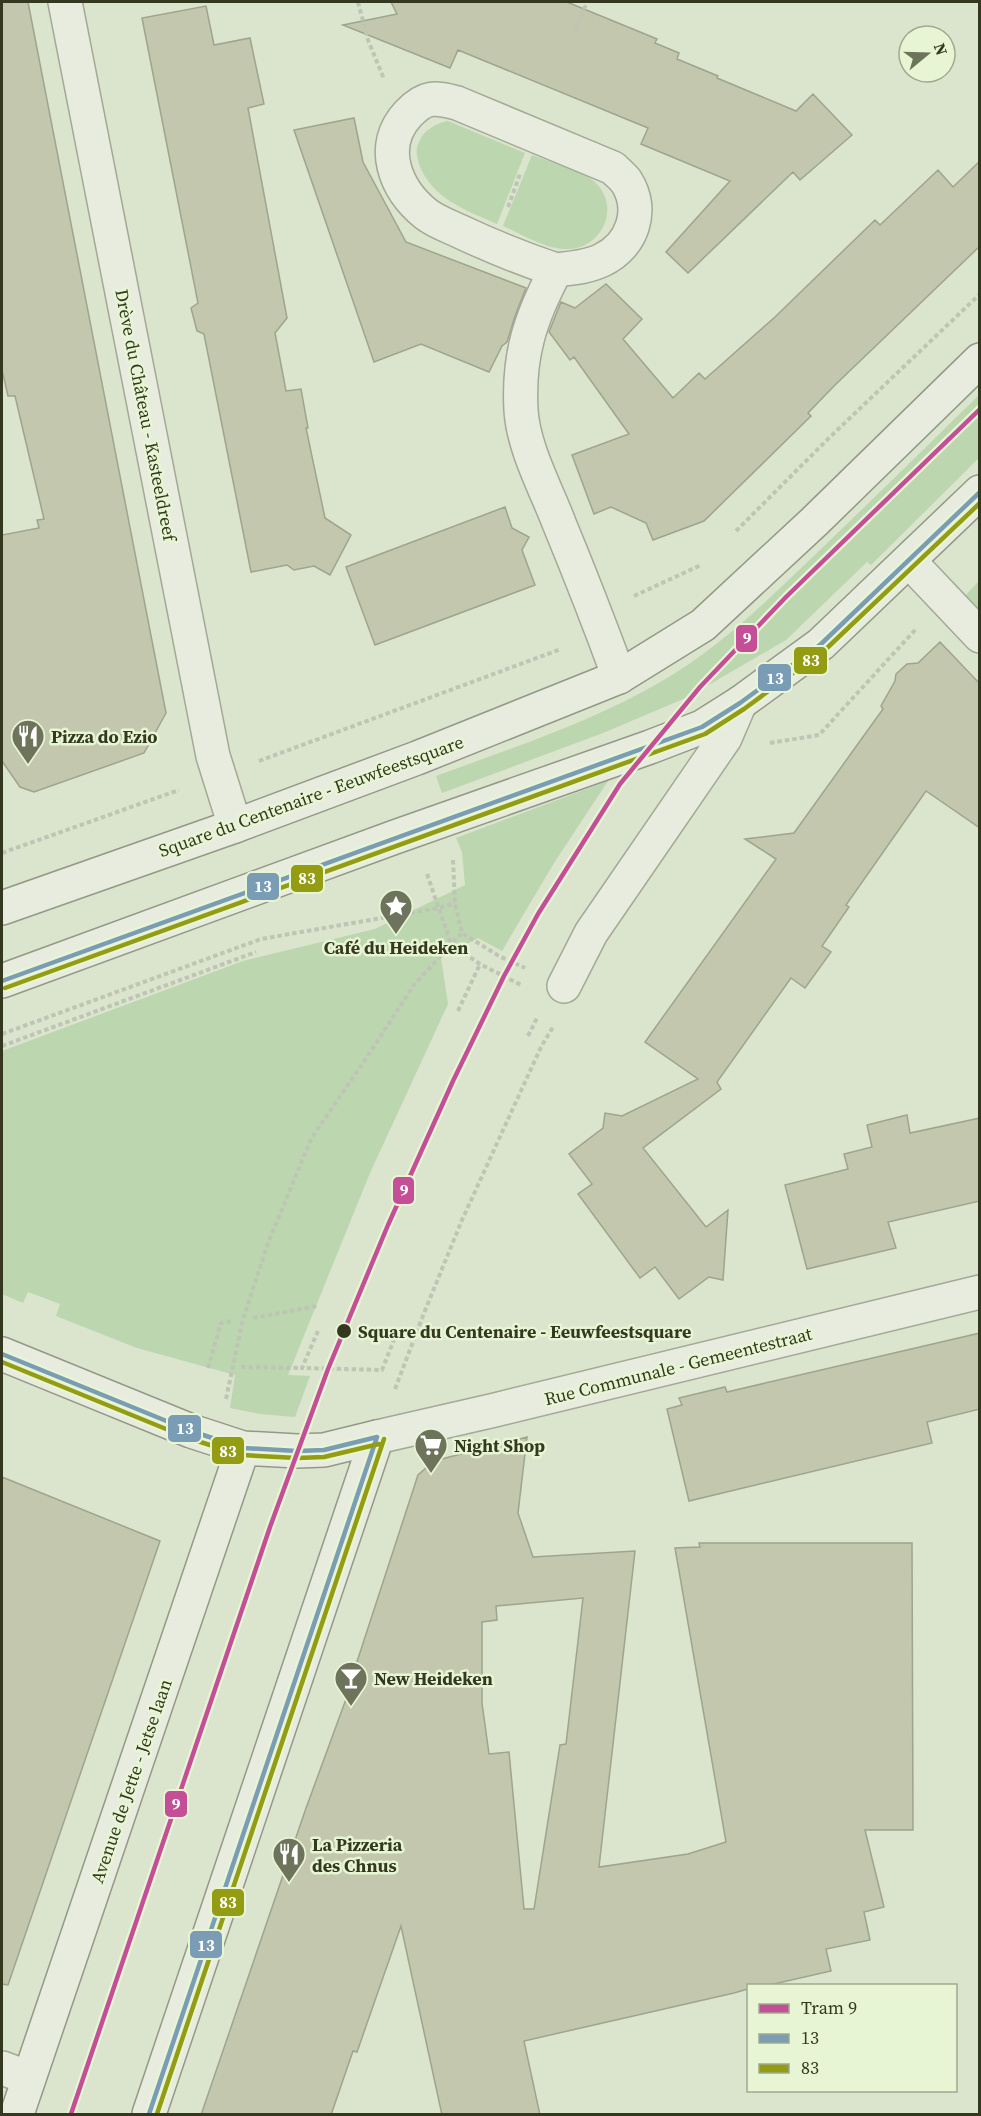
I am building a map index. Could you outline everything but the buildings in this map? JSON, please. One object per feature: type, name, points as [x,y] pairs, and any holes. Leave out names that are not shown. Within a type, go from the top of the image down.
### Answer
[{"type":"street","name":"Drève du Château - Kasteeldreef","points":[[65,2],[202,700],[219,776],[235,826]]},
{"type":"street","points":[[437,98],[457,103],[535,136],[613,168],[626,181],[636,218],[628,238],[615,253],[601,261],[582,267],[556,270],[494,247],[428,215],[403,187],[392,154],[393,137],[402,121],[422,102],[437,98]]},
{"type":"street","points":[[556,270],[531,323],[524,351],[521,412],[540,477],[596,613],[619,677]]},
{"type":"street","name":"Square du Centenaire - Eeuwfeestsquare","points":[[2,908],[235,826],[417,758],[619,677],[703,625],[815,521],[980,360]]},
{"type":"street","points":[[2,981],[702,727],[740,703],[821,644],[980,492]]},
{"type":"street","points":[[909,561],[980,636]]},
{"type":"street","points":[[564,986],[591,933],[725,738],[740,703]]},
{"type":"street","name":"Rue Communale - Gemeentestraat","points":[[377,1437],[980,1293]]},
{"type":"street","points":[[2,1354],[191,1431],[232,1444],[297,1451],[324,1450],[377,1437]]},
{"type":"street","points":[[149,2115],[377,1437]]},
{"type":"street","name":"Avenue de Jette - Jetse laan","points":[[17,2115],[16,2073],[232,1444]]},
{"type":"path","points":[[358,2],[368,40],[402,121]]},
{"type":"path","points":[[575,30],[587,2]]},
{"type":"path","points":[[494,247],[535,136]]},
{"type":"path","points":[[729,538],[831,436],[980,294]]},
{"type":"path","points":[[2,853],[219,776],[602,634],[611,606],[704,564]]},
{"type":"path","points":[[819,735],[944,598]]},
{"type":"path","points":[[400,708],[417,758]]},
{"type":"path","points":[[377,1437],[462,1220],[541,1047],[564,1006],[564,986],[499,956],[462,933],[455,903],[454,865],[440,821]]},
{"type":"path","points":[[427,874],[451,944],[480,964],[525,987]]},
{"type":"path","points":[[2,1034],[261,939],[439,908],[455,903]]},
{"type":"path","points":[[232,1444],[232,1368],[243,1319],[268,1243],[311,1139],[414,984],[462,933]]},
{"type":"path","points":[[2,1046],[256,952]]},
{"type":"path","points":[[458,1011],[480,964]]},
{"type":"path","points":[[528,1036],[538,1017]]},
{"type":"path","points":[[253,1318],[317,1306]]},
{"type":"path","points":[[208,1368],[221,1323],[232,1321]]},
{"type":"path","points":[[302,1368],[318,1331]]},
{"type":"path","points":[[241,1367],[382,1370],[395,1337]]},
{"type":"green space","points":[[448,121],[525,153],[497,224],[462,208],[441,195],[432,186],[419,164],[417,150],[421,138],[430,128]]},
{"type":"green space","points":[[532,155],[571,169],[591,179],[601,189],[606,200],[605,223],[600,233],[591,241],[581,247],[560,249],[503,226]]},
{"type":"green space","points":[[979,395],[979,458],[871,565],[867,562],[786,640],[688,697],[603,733],[442,793],[436,776],[580,722],[635,696],[705,653],[783,586]]},
{"type":"green space","points":[[979,581],[979,617],[962,599]]},
{"type":"green space","name":"Square du Centenaire - Eeuwfeestsquare","points":[[608,781],[554,863],[502,951],[478,938],[441,958],[448,1004],[370,1173],[288,1375],[310,1376],[295,1417],[260,1414],[230,1408],[235,1375],[137,1348],[56,1316],[60,1304],[28,1292],[23,1303],[2,1294],[2,1051],[243,961],[375,929],[465,885],[462,852],[456,838]]},
{"type":"tram line","name":"9","points":[[71,2114],[270,1527],[328,1369],[388,1225],[453,1081],[504,976],[538,914],[620,784],[700,687],[786,597],[980,409]]},
{"type":"transit line","name":"13","points":[[2,981],[702,727],[740,703],[821,644],[980,492]]},
{"type":"transit line","name":"83","points":[[5,988],[705,734],[744,709],[826,649],[980,503]]},
{"type":"transit line","name":"13","points":[[2,1354],[191,1431],[243,1448],[324,1450],[377,1437]]},
{"type":"transit line","name":"83","points":[[2,1362],[188,1438],[241,1455],[324,1457],[379,1444]]},
{"type":"transit line","name":"13","points":[[149,2114],[377,1437]]},
{"type":"transit line","name":"83","points":[[157,2114],[384,1439]]},
{"type":"place","name":"Pizza do Ezio","points":[[28,765]]},
{"type":"place","name":"Café du Heideken","points":[[396,935]]},
{"type":"place","name":"Square du Centenaire - Eeuwfeestsquare","points":[[344,1331]]},
{"type":"place","name":"Night Shop","points":[[431,1474]]},
{"type":"place","name":"New Heideken","points":[[351,1707]]},
{"type":"place","name":"La Pizzeria des Chnus","points":[[289,1883]]}]
